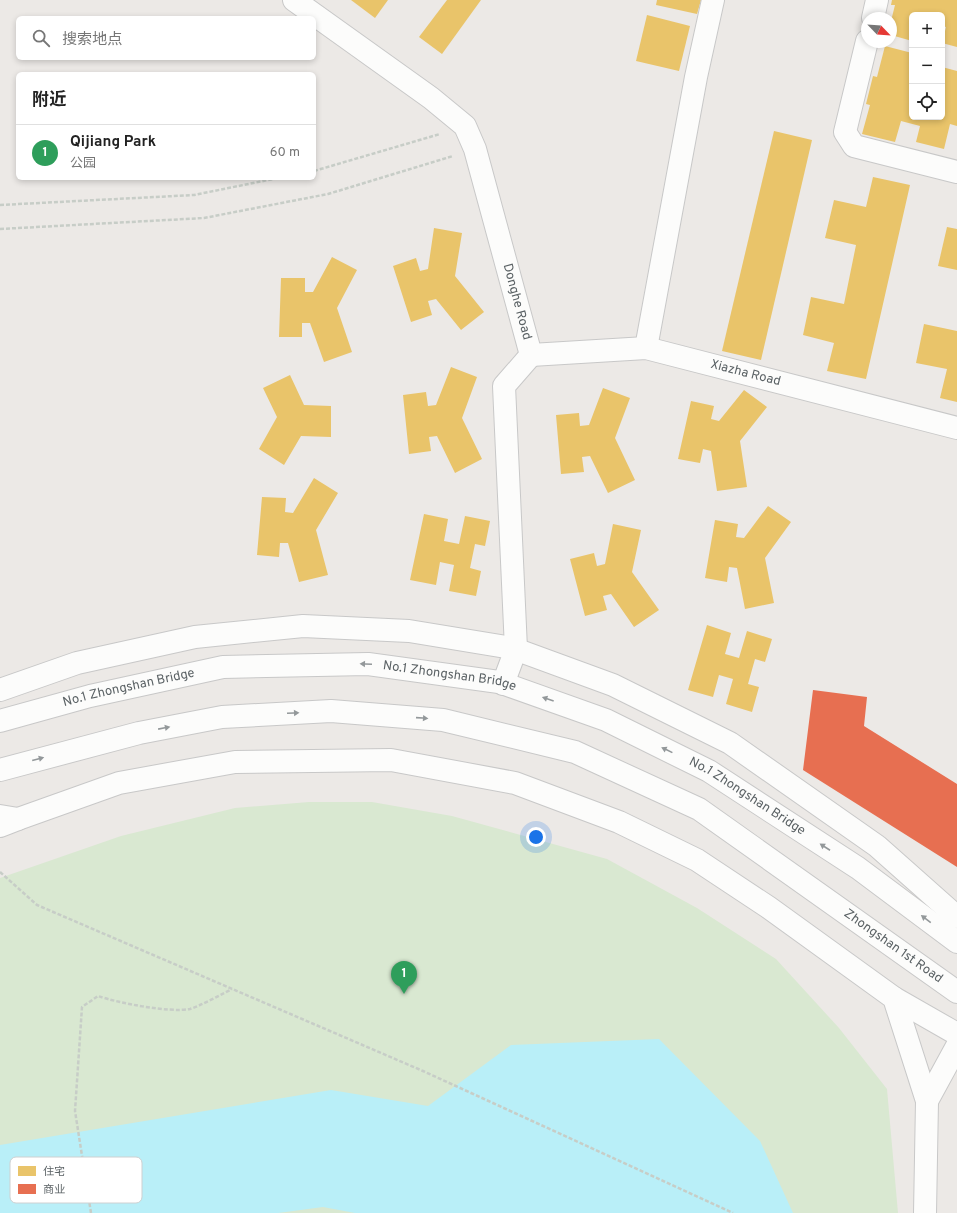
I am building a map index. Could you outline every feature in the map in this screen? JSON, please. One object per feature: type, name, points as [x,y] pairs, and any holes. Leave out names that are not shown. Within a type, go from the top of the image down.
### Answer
[{"type":"street","name":"Donghe Road","points":[[294,0],[431,98],[465,126],[475,149],[531,355],[504,386],[516,649],[503,684]]},
{"type":"street","points":[[646,348],[696,77],[713,0]]},
{"type":"street","points":[[874,12],[877,0]]},
{"type":"street","points":[[865,48],[845,132],[854,146],[957,172]]},
{"type":"street","name":"Xiazha Road","points":[[531,355],[646,348],[957,428]]},
{"type":"street","points":[[0,690],[77,663],[195,637],[302,626],[409,631],[516,649],[612,685],[730,743],[877,846],[957,917]]},
{"type":"street","name":"No.1 Zhongshan Bridge","points":[[0,721],[90,696],[223,667],[368,664],[503,684],[606,720],[709,771],[858,868],[957,942]]},
{"type":"street","name":"Zhongshan 1st Road","points":[[0,770],[139,733],[222,716],[331,711],[443,720],[575,752],[699,810],[829,900],[957,992]]},
{"type":"street","points":[[6,820],[119,783],[235,762],[391,760],[515,783],[619,822],[697,860],[768,907],[894,998],[957,1034]]},
{"type":"street","points":[[894,998],[927,1101],[926,1213]]},
{"type":"street","points":[[927,1101],[957,1046]]},
{"type":"path","points":[[316,170],[465,126]]},
{"type":"path","points":[[0,229],[204,218],[328,194],[475,149]]},
{"type":"path","points":[[0,205],[194,195],[268,180]]},
{"type":"path","points":[[0,872],[37,905],[423,1070],[733,1213]]},
{"type":"path","points":[[82,1157],[75,1111],[82,1007],[98,996],[117,1002],[165,1009],[190,1009],[233,989]]},
{"type":"path","points":[[89,1203],[91,1213]]},
{"type":"green space","points":[[309,802],[372,802],[452,816],[607,859],[697,908],[776,959],[839,1028],[887,1089],[898,1213],[19,1213],[14,1203],[142,1203],[142,1157],[10,1157],[10,1194],[0,1172],[0,878],[121,836],[235,808]]},
{"type":"water","points":[[659,1039],[760,1141],[793,1213],[355,1213],[323,1207],[278,1213],[0,1213],[0,1145],[331,1090],[428,1106],[511,1045]]},
{"type":"building: 住宅","points":[[351,0],[388,0],[375,18]]},
{"type":"building: 住宅","points":[[447,0],[481,0],[442,54],[419,37]]},
{"type":"building: 住宅","points":[[657,0],[701,0],[697,14],[656,5]]},
{"type":"building: 住宅","points":[[892,0],[957,0],[957,47],[945,44],[945,12],[909,12],[909,40],[897,37],[897,12],[893,12],[895,5],[891,5]]},
{"type":"building: 住宅","points":[[647,15],[690,26],[679,71],[636,61]]},
{"type":"building: 住宅","points":[[884,48],[893,48],[909,52],[909,120],[945,120],[945,68],[957,71],[957,126],[950,124],[944,149],[916,142],[920,126],[901,121],[895,142],[862,134],[870,105],[866,104],[873,76],[877,77]]},
{"type":"building: 住宅","points":[[774,131],[812,140],[761,360],[722,351]]},
{"type":"building: 住宅","points":[[873,177],[910,185],[866,379],[827,371],[834,343],[803,335],[811,297],[844,304],[856,245],[825,238],[834,200],[866,207]]},
{"type":"building: 住宅","points":[[947,227],[957,229],[957,270],[938,266]]},
{"type":"building: 住宅","points":[[434,228],[462,233],[455,276],[484,312],[461,330],[436,299],[428,301],[432,315],[411,322],[393,266],[416,258],[420,271],[428,269]]},
{"type":"building: 住宅","points":[[332,257],[357,270],[337,308],[352,352],[324,362],[310,323],[302,323],[302,337],[279,337],[281,278],[305,278],[305,292],[313,292]]},
{"type":"building: 住宅","points":[[924,324],[957,331],[957,402],[940,398],[947,369],[916,363]]},
{"type":"building: 住宅","points":[[451,367],[477,377],[462,418],[482,459],[455,473],[437,436],[429,437],[431,451],[409,454],[403,395],[426,392],[428,406],[436,405]]},
{"type":"building: 住宅","points":[[290,375],[304,405],[331,406],[331,437],[301,436],[284,465],[259,449],[277,417],[263,388]]},
{"type":"building: 住宅","points":[[603,388],[630,398],[615,438],[635,480],[608,493],[590,456],[582,457],[584,472],[561,474],[556,415],[579,413],[580,426],[589,425]]},
{"type":"building: 住宅","points":[[744,390],[767,407],[740,441],[747,487],[717,491],[711,451],[703,449],[700,463],[678,459],[691,401],[714,406],[711,419],[719,421]]},
{"type":"building: 住宅","points":[[314,478],[338,493],[316,530],[328,575],[299,582],[288,543],[280,543],[279,557],[257,555],[262,497],[286,498],[285,512],[293,513]]},
{"type":"building: 住宅","points":[[768,506],[791,522],[765,558],[774,603],[745,609],[737,568],[729,567],[727,582],[705,578],[715,520],[738,524],[736,537],[744,538]]},
{"type":"building: 住宅","points":[[424,514],[448,519],[444,541],[459,544],[465,516],[490,521],[485,546],[475,544],[470,568],[481,571],[476,596],[449,591],[454,565],[440,562],[436,585],[410,580]]},
{"type":"building: 住宅","points":[[613,524],[641,530],[632,572],[659,610],[634,627],[611,594],[603,596],[607,610],[585,616],[570,559],[594,553],[597,566],[605,564]]},
{"type":"building: 住宅","points":[[707,625],[731,633],[725,654],[739,658],[747,631],[772,639],[765,662],[755,659],[748,684],[759,687],[752,712],[726,704],[733,679],[719,675],[713,697],[688,690]]},
{"type":"building: 商业","points":[[813,690],[867,697],[864,726],[957,784],[957,867],[803,770]]},
{"type":"place","name":"Qijiang Park","points":[[404,994]]}]
